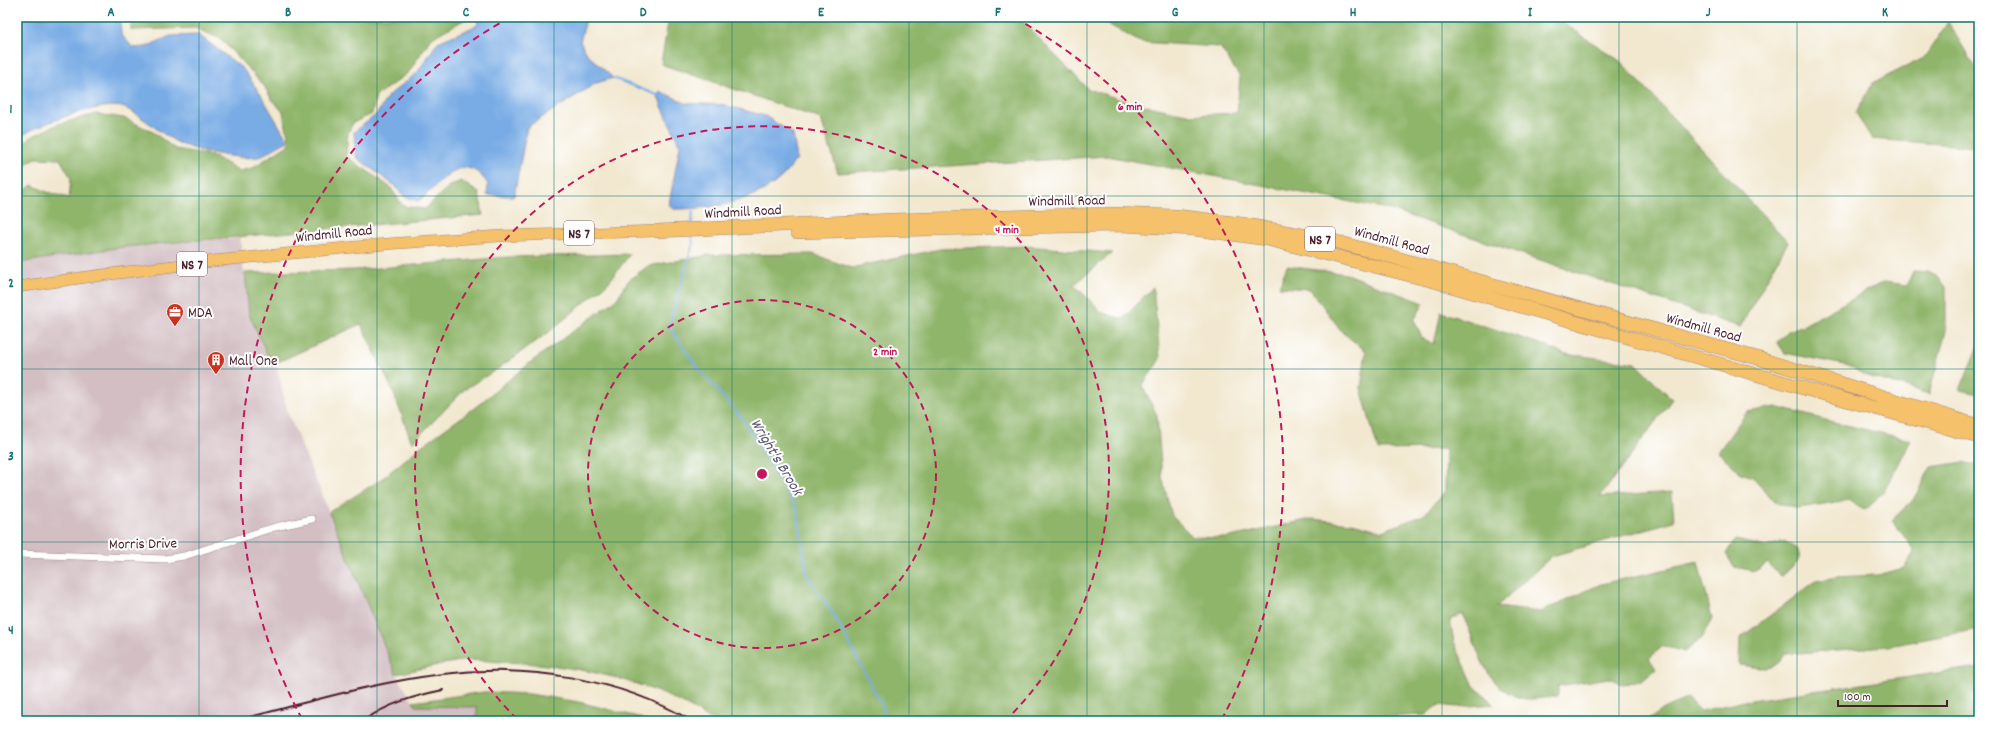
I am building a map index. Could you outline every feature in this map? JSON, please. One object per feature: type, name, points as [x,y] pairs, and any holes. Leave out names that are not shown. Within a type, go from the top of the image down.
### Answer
[{"type":"highway","name":"Windmill Road","points":[[657,231],[842,232],[1120,225],[1193,229],[1267,239],[1437,282],[1810,390],[1930,417],[1979,426]]},
{"type":"highway","name":"Windmill Road","points":[[1930,417],[1979,436]]},
{"type":"main road","name":"Windmill Road","points":[[17,288],[87,276],[213,261],[386,244],[500,236],[657,231]]},
{"type":"street","name":"Morris Drive","points":[[17,554],[165,559],[184,556],[275,527],[312,519]]},
{"type":"shaded area","points":[[240,238],[249,314],[268,356],[276,363],[288,413],[396,674],[416,706],[478,707],[477,721],[17,721],[17,263],[123,247]]},
{"type":"green space","points":[[131,17],[469,17],[431,38],[409,72],[376,96],[372,114],[353,123],[348,133],[346,156],[390,187],[403,206],[425,209],[449,186],[461,181],[479,193],[483,215],[123,247],[17,263],[17,197],[32,185],[47,192],[69,198],[71,178],[60,159],[36,158],[17,169],[17,150],[31,137],[58,124],[96,114],[124,118],[153,132],[175,149],[211,155],[240,171],[252,168],[290,144],[283,112],[271,98],[264,86],[221,39],[195,28],[131,30]]},
{"type":"green space","points":[[669,17],[1018,17],[1088,89],[1128,102],[1191,115],[1237,113],[1240,77],[1220,47],[1140,42],[1095,17],[1554,17],[1620,61],[1788,242],[1740,327],[1388,209],[1107,156],[838,173],[821,119],[661,64]]},
{"type":"green space","points":[[1948,22],[1979,74],[1979,147],[1872,139],[1856,113],[1873,83],[1924,58]]},
{"type":"green space","points":[[1025,246],[1112,253],[1074,285],[1103,313],[1123,319],[1153,287],[1160,359],[1142,386],[1157,415],[1162,477],[1172,516],[1193,537],[1226,538],[1311,519],[1352,523],[1382,531],[1424,515],[1445,491],[1446,449],[1378,450],[1361,388],[1366,351],[1343,333],[1310,289],[1279,287],[1287,266],[1346,274],[1424,303],[1414,320],[1422,338],[1434,344],[1441,312],[1543,345],[1565,354],[1636,363],[1672,399],[1600,497],[1672,492],[1674,521],[1552,556],[1496,607],[1541,612],[1601,584],[1698,562],[1712,618],[1702,638],[1685,652],[1663,646],[1649,658],[1656,669],[1642,681],[1622,684],[1609,678],[1558,686],[1558,696],[1525,699],[1508,692],[1489,674],[1477,651],[1462,614],[1450,620],[1454,642],[1474,686],[1494,704],[1457,707],[1439,705],[1425,715],[1356,718],[1338,721],[712,721],[689,706],[664,694],[638,684],[584,670],[528,663],[471,660],[396,674],[329,512],[382,479],[420,447],[473,409],[535,359],[616,300],[628,281],[648,266],[709,255],[813,254],[851,268],[940,249]]},
{"type":"green space","points":[[630,254],[608,283],[549,332],[499,368],[465,389],[412,443],[392,389],[361,324],[276,363],[268,356],[249,314],[245,273],[355,270],[508,257]]},
{"type":"green space","points":[[1913,271],[1928,272],[1938,277],[1946,287],[1946,331],[1929,394],[1864,375],[1850,366],[1785,353],[1777,342],[1788,331],[1804,325],[1883,282],[1907,285]]},
{"type":"green space","points":[[1979,343],[1979,394],[1960,390]]},
{"type":"green space","points":[[1776,407],[1911,440],[1886,488],[1866,510],[1849,500],[1799,508],[1775,502],[1754,478],[1740,472],[1718,452],[1747,412]]},
{"type":"green space","points":[[1963,462],[1979,466],[1979,629],[1889,646],[1785,654],[1776,664],[1765,668],[1739,665],[1740,638],[1816,581],[1836,577],[1878,575],[1904,568],[1915,551],[1892,520],[1913,500],[1931,467]]},
{"type":"green space","points":[[1735,540],[1766,547],[1784,541],[1798,550],[1800,559],[1781,577],[1768,563],[1755,571],[1734,567],[1726,554]]},
{"type":"green space","points":[[1979,667],[1979,721],[1647,721],[1664,709],[1688,698],[1701,711],[1745,701]]},
{"type":"green space","points":[[484,692],[529,694],[579,702],[638,717],[646,721],[477,721],[477,707],[416,706],[413,702]]},
{"type":"water","points":[[17,17],[120,17],[121,34],[133,48],[146,47],[170,36],[199,35],[243,69],[261,95],[288,141],[258,157],[250,158],[219,154],[181,144],[139,116],[125,108],[116,106],[86,110],[70,115],[38,127],[17,139]]},
{"type":"water","points":[[477,17],[583,17],[585,24],[580,41],[587,54],[613,78],[596,83],[527,127],[514,196],[487,195],[488,184],[478,173],[469,168],[460,169],[451,173],[418,201],[405,197],[395,186],[356,157],[354,132],[377,114],[388,96],[417,73],[438,42],[478,25]]},
{"type":"water","points":[[660,91],[685,103],[724,105],[765,116],[793,134],[797,159],[779,180],[753,196],[727,204],[700,208],[673,209],[669,204],[680,146],[657,95]]},
{"type":"waterway","points":[[613,78],[657,95]]},
{"type":"waterway","name":"Wright's Brook","points":[[692,225],[693,209]]},
{"type":"waterway","name":"Wright's Brook","points":[[691,234],[693,243],[669,326],[697,367],[742,418],[797,509],[807,575],[835,617],[884,709],[882,721]]},
{"type":"railway","points":[[234,721],[391,682],[475,671],[539,673],[603,685],[634,694],[664,706],[692,721]]},
{"type":"railway","points":[[363,721],[401,701],[443,690]]},
{"type":"place","name":"MDA","points":[[175,327]]},
{"type":"place","name":"Mall One","points":[[216,375]]}]
